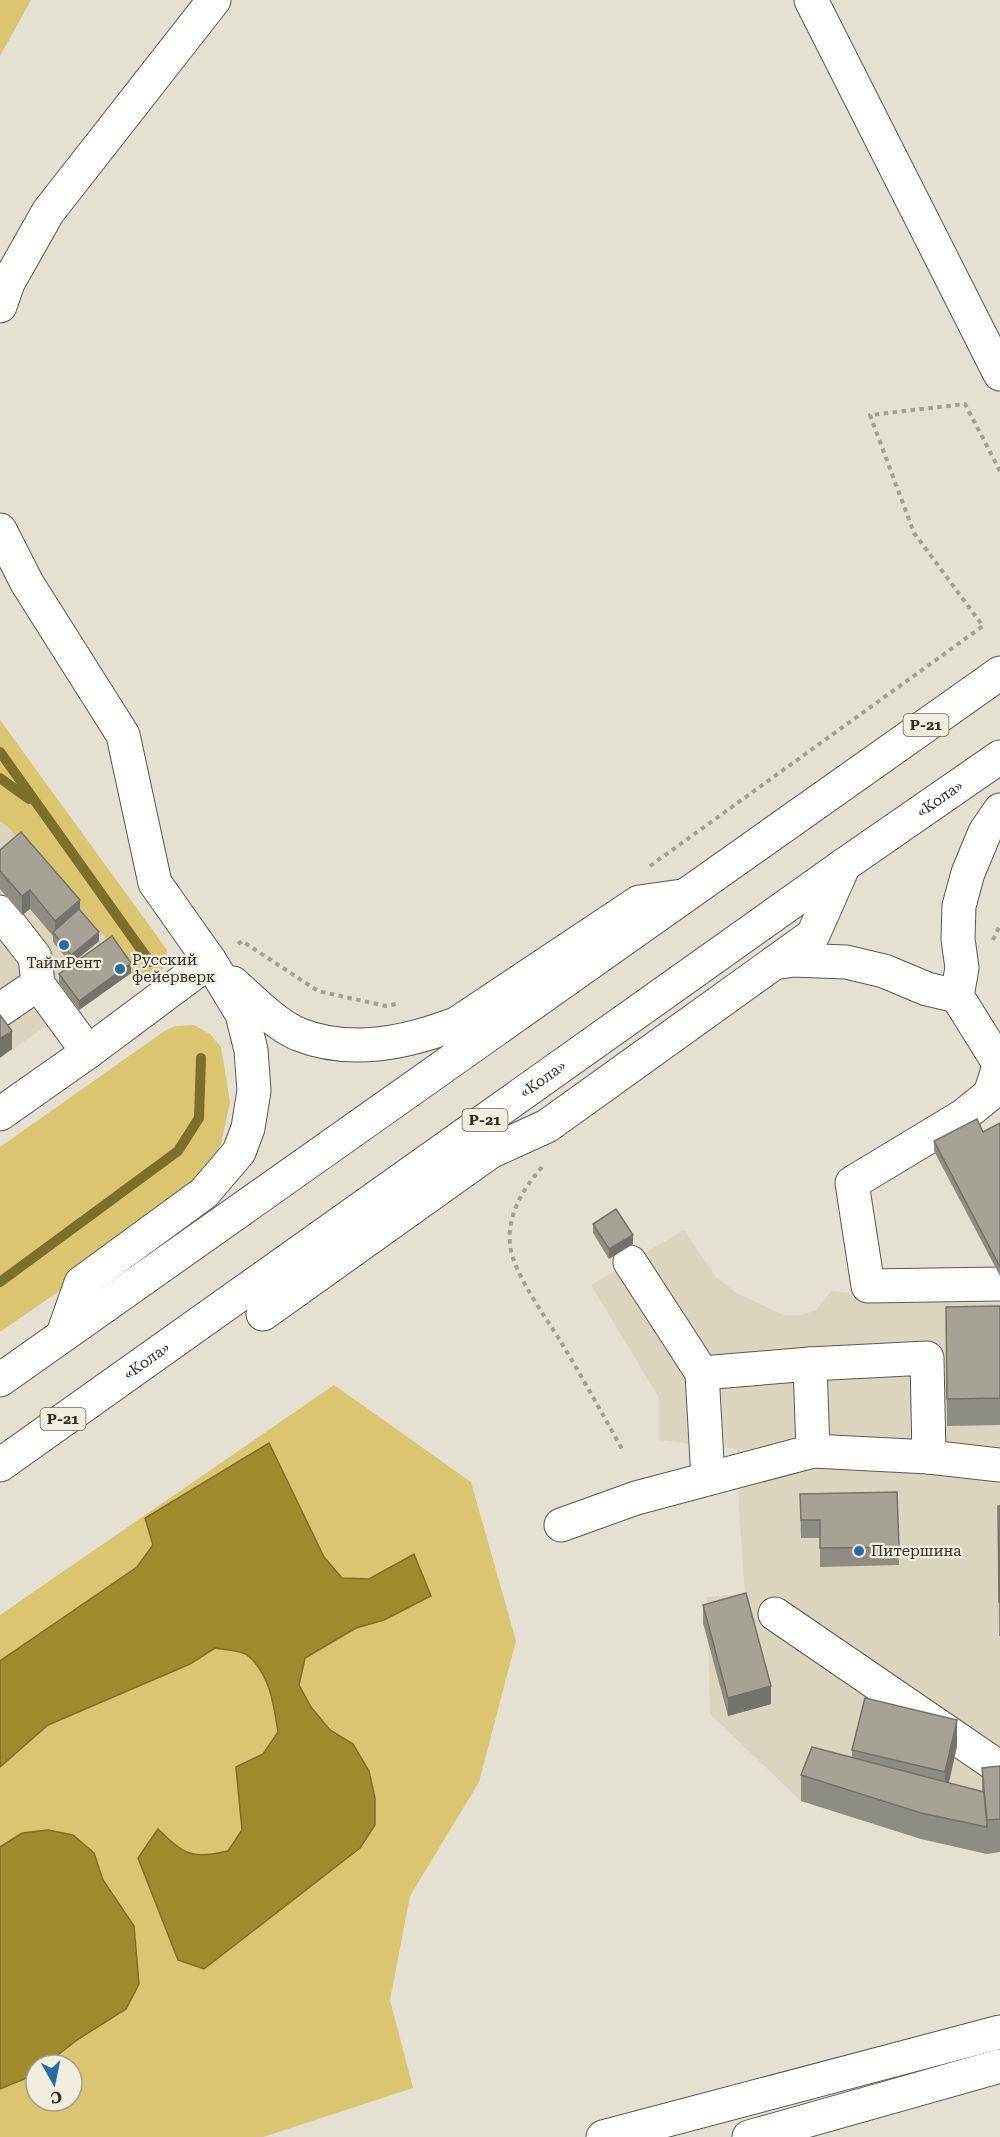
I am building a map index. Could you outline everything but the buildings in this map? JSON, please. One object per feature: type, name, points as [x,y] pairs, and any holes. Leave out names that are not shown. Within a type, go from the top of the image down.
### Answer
[{"type":"street","points":[[0,306],[8,283],[48,212],[214,0]]},
{"type":"street","points":[[811,0],[1000,374]]},
{"type":"street","points":[[0,530],[27,583],[123,735],[155,883],[210,961],[242,1014],[251,1050],[254,1091],[248,1128],[239,1152],[204,1193],[81,1284],[63,1334]]},
{"type":"street","name":"Р-21","points":[[0,1380],[1000,673]]},
{"type":"street","name":"«Кола»","points":[[0,1465],[844,865],[1000,757]]},
{"type":"street","points":[[957,996],[963,969],[958,939],[959,906],[968,873],[985,832],[1000,810]]},
{"type":"street","points":[[263,1314],[490,1152],[546,1126],[813,935],[844,865]]},
{"type":"street","points":[[210,961],[261,1008],[297,1033],[330,1044],[364,1046],[394,1042],[422,1037],[456,1024],[639,902],[682,896]]},
{"type":"street","points":[[0,912],[35,957],[38,984],[88,1052]]},
{"type":"street","points":[[774,963],[793,960],[846,962],[884,971],[927,989],[957,996],[1000,1064],[990,1094],[963,1116],[852,1183],[868,1286],[1000,1284]]},
{"type":"street","points":[[0,1114],[210,961]]},
{"type":"street","points":[[0,1010],[38,984]]},
{"type":"street","points":[[630,1262],[702,1373],[708,1479]]},
{"type":"street","points":[[702,1373],[927,1358],[929,1457]]},
{"type":"street","points":[[810,1364],[813,1451]]},
{"type":"street","points":[[561,1525],[636,1498],[813,1451],[929,1457],[1000,1465]]},
{"type":"street","points":[[775,1614],[1000,1768]]},
{"type":"street","points":[[613,2135],[1000,2032]]},
{"type":"street","points":[[749,2137],[1000,2066]]},
{"type":"path","points":[[643,870],[983,626],[915,533],[870,415],[965,404],[1000,471]]},
{"type":"path","points":[[210,961],[242,941],[318,992],[386,1006],[397,1004]]},
{"type":"path","points":[[551,1160],[542,1167],[524,1189],[513,1213],[510,1244],[515,1267],[585,1381],[622,1449]]},
{"type":"shaded area","points":[[0,0],[31,0],[0,56]]},
{"type":"shaded area","points":[[0,720],[167,950],[164,967],[154,980],[139,979],[131,973],[112,945],[9,828],[0,821]]},
{"type":"shaded area","points":[[0,821],[9,828],[112,945],[131,973],[79,1010],[75,1006],[0,1058]]},
{"type":"shaded area","points":[[194,1025],[210,1034],[221,1047],[230,1102],[221,1144],[199,1182],[81,1276],[0,1332],[0,1147],[166,1030],[176,1026]]},
{"type":"shaded area","points":[[684,1230],[716,1277],[736,1293],[784,1315],[802,1315],[816,1310],[831,1291],[941,1302],[1000,1303],[1000,1852],[987,1854],[921,1839],[801,1801],[710,1714],[707,1597],[745,1594],[737,1449],[659,1440],[659,1398],[591,1285]]},
{"type":"shaded area","points":[[334,1385],[471,1482],[516,1641],[479,1782],[410,1896],[390,2000],[413,2088],[263,2137],[0,2137],[0,1615]]},
{"type":"shaded area","points":[[269,1443],[324,1557],[342,1578],[369,1579],[414,1554],[431,1596],[384,1620],[356,1628],[305,1658],[299,1685],[311,1707],[330,1730],[353,1744],[369,1771],[375,1798],[375,1825],[360,1848],[204,1969],[178,1960],[138,1858],[158,1829],[182,1849],[196,1855],[228,1851],[242,1830],[236,1767],[263,1754],[278,1732],[270,1690],[261,1671],[255,1662],[244,1653],[215,1648],[190,1664],[48,1725],[0,1767],[0,1661],[137,1567],[153,1545],[145,1518]]},
{"type":"shaded area","points":[[48,1830],[73,1835],[94,1853],[103,1880],[134,1926],[139,1984],[126,2009],[60,2053],[24,2053],[24,2079],[0,2089],[0,1847],[22,1833]]},
{"type":"waterway","points":[[0,752],[150,962]]},
{"type":"waterway","points":[[0,778],[29,799]]},
{"type":"waterway","points":[[0,1282],[178,1151],[199,1118],[201,1058]]},
{"type":"place","name":"ТаймРент","points":[[64,945]]},
{"type":"place","name":"Русский фейерверк","points":[[120,969]]},
{"type":"place","name":"Питершина","points":[[859,1551]]}]
